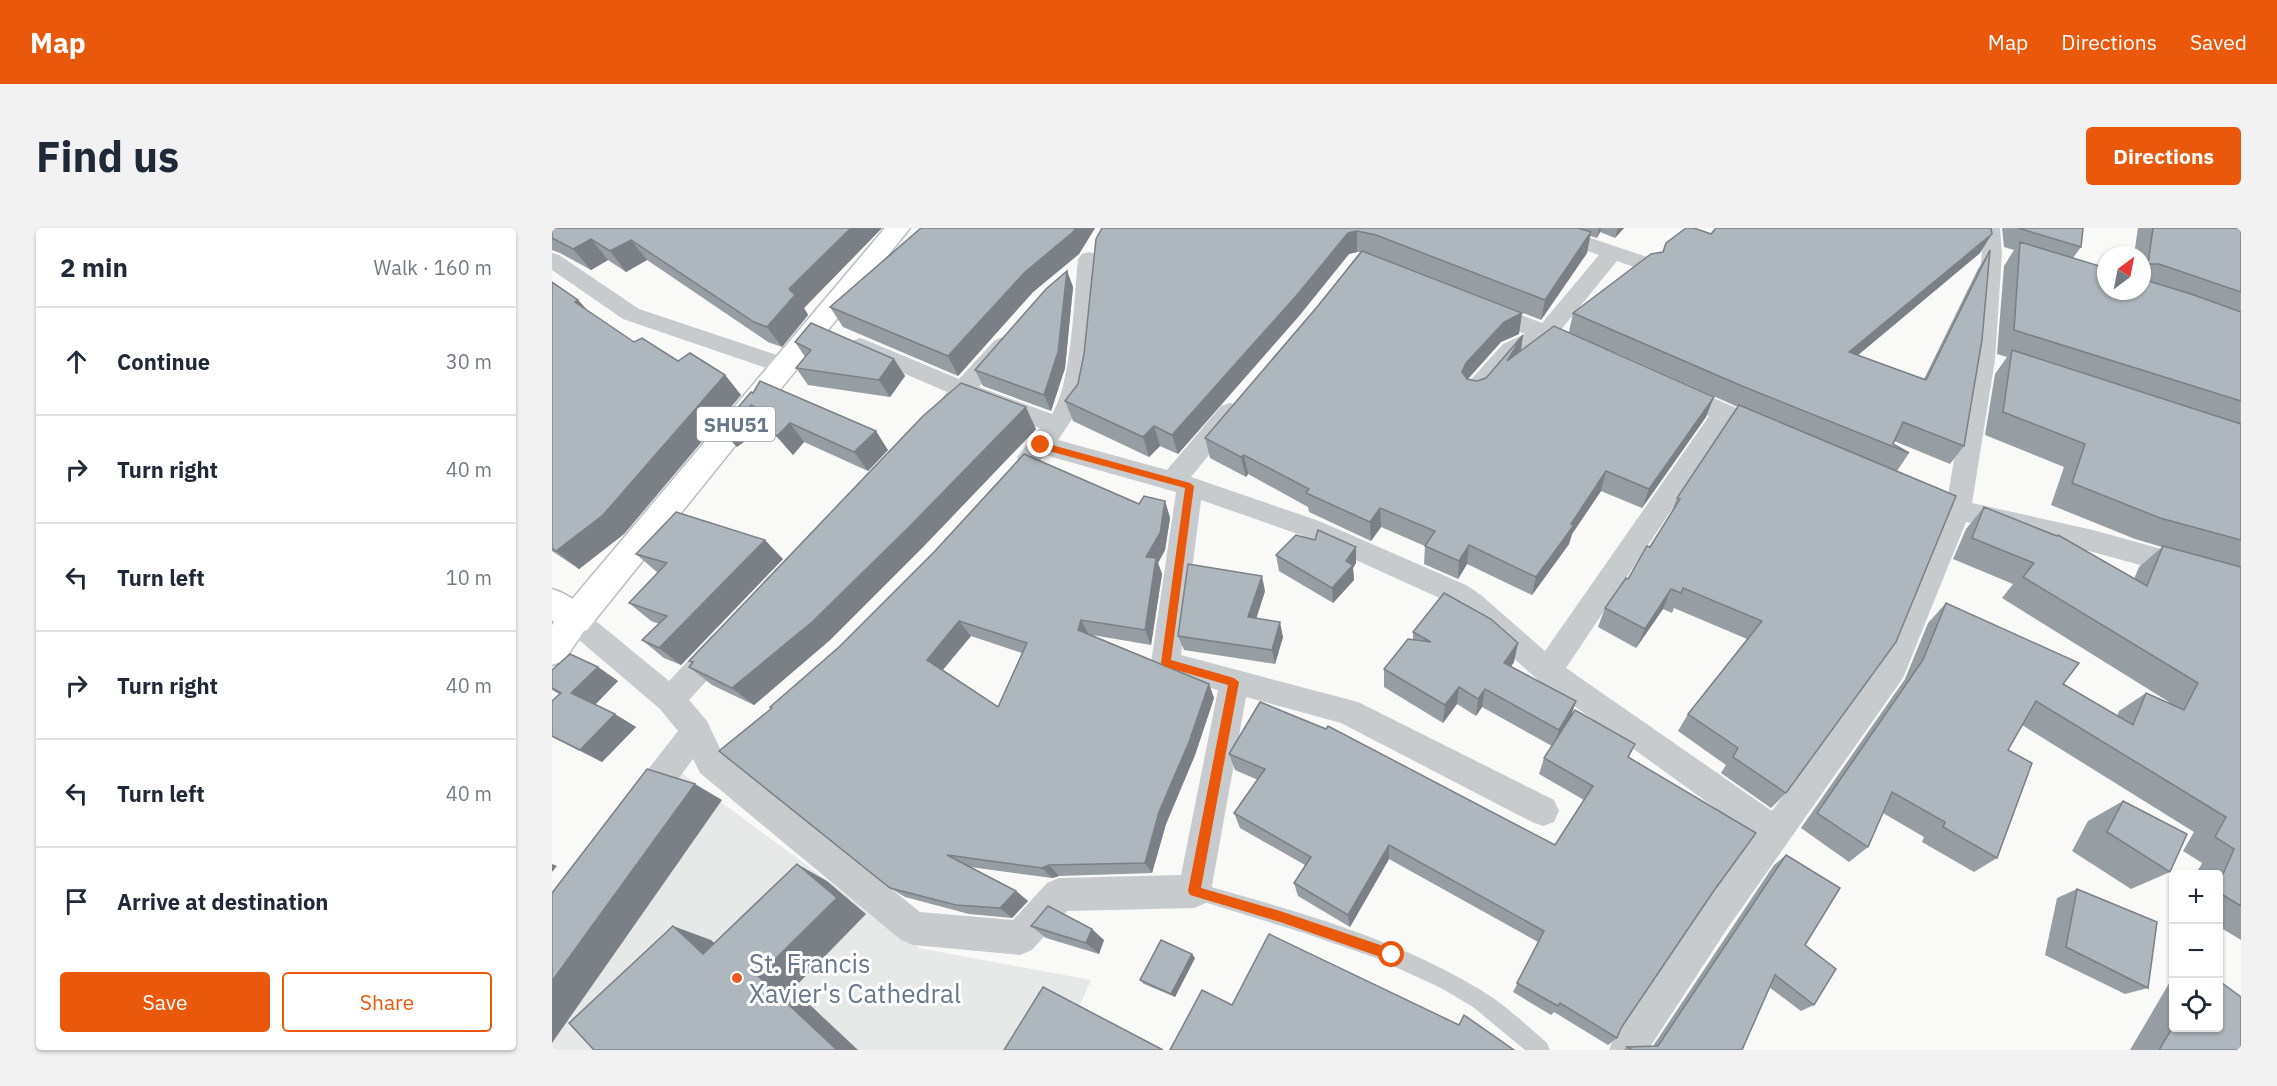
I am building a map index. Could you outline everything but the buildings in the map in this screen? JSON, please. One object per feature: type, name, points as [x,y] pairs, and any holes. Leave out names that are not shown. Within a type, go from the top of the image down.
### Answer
[{"type":"main road","name":"SHU51","points":[[564,611],[784,366],[898,228]]},
{"type":"main road","points":[[552,651],[564,611]]},
{"type":"street","points":[[1541,228],[1648,265]]},
{"type":"street","points":[[1627,1050],[1715,916],[1893,669],[1958,510],[1994,364],[1999,247]]},
{"type":"street","points":[[1016,471],[1049,435],[1071,403],[1093,251],[1066,279]]},
{"type":"street","points":[[1474,392],[1511,349],[1546,333],[1612,252]]},
{"type":"street","points":[[552,260],[631,314],[784,366]]},
{"type":"street","points":[[1468,302],[1601,357]]},
{"type":"street","points":[[817,327],[963,390],[1049,435],[1181,484],[1310,528],[1456,593],[1471,603],[1548,671],[1777,833]]},
{"type":"street","points":[[922,433],[1014,332]]},
{"type":"street","points":[[1652,380],[1788,440]]},
{"type":"street","points":[[1246,393],[1181,484],[1166,663],[1347,711],[1543,811]]},
{"type":"street","points":[[1548,671],[1724,413]]},
{"type":"street","points":[[1894,484],[1958,510],[2093,541],[2241,582]]},
{"type":"street","points":[[564,611],[670,700],[720,756],[913,928],[1020,938],[1059,895],[1194,891],[1234,682]]},
{"type":"street","points":[[670,700],[743,622]]},
{"type":"street","points":[[624,825],[696,731]]},
{"type":"lane","points":[[1194,891],[1280,916],[1392,955],[1481,1001],[1540,1050]]},
{"type":"shaded area","points":[[679,771],[919,948],[1091,980],[1060,1050],[552,1050],[552,935]]},
{"type":"place","name":"St. Francis Xavier's Cathedral","points":[[737,978]]},
{"type":"route","points":[[1041,445],[1190,486],[1166,663],[1234,682],[1194,891],[1280,916],[1392,955]]}]
